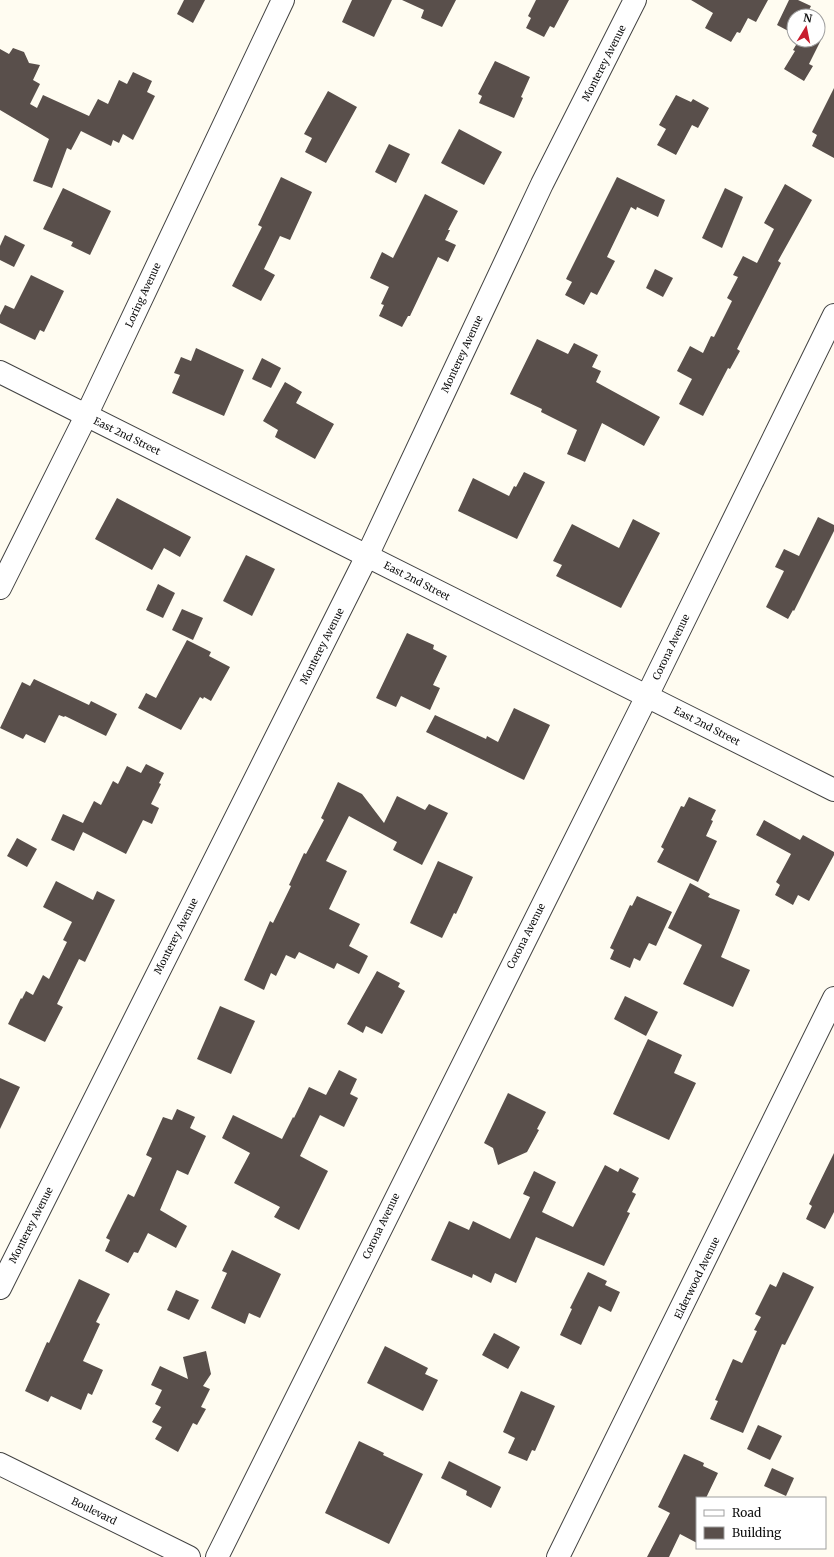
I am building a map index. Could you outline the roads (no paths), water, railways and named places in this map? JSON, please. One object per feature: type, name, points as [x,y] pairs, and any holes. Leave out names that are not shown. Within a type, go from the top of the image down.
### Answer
[{"type":"street","name":"Loring Avenue","points":[[0,588],[86,416],[282,0]]},
{"type":"street","name":"Monterey Avenue","points":[[0,1288],[367,556],[542,184],[635,0]]},
{"type":"street","name":"Corona Avenue","points":[[217,1557],[647,696],[834,315]]},
{"type":"street","name":"East 2nd Street","points":[[0,372],[834,790]]},
{"type":"street","name":"Elderwood Avenue","points":[[558,1557],[834,998]]},
{"type":"street","name":"Boulevard","points":[[0,1464],[189,1557]]}]
